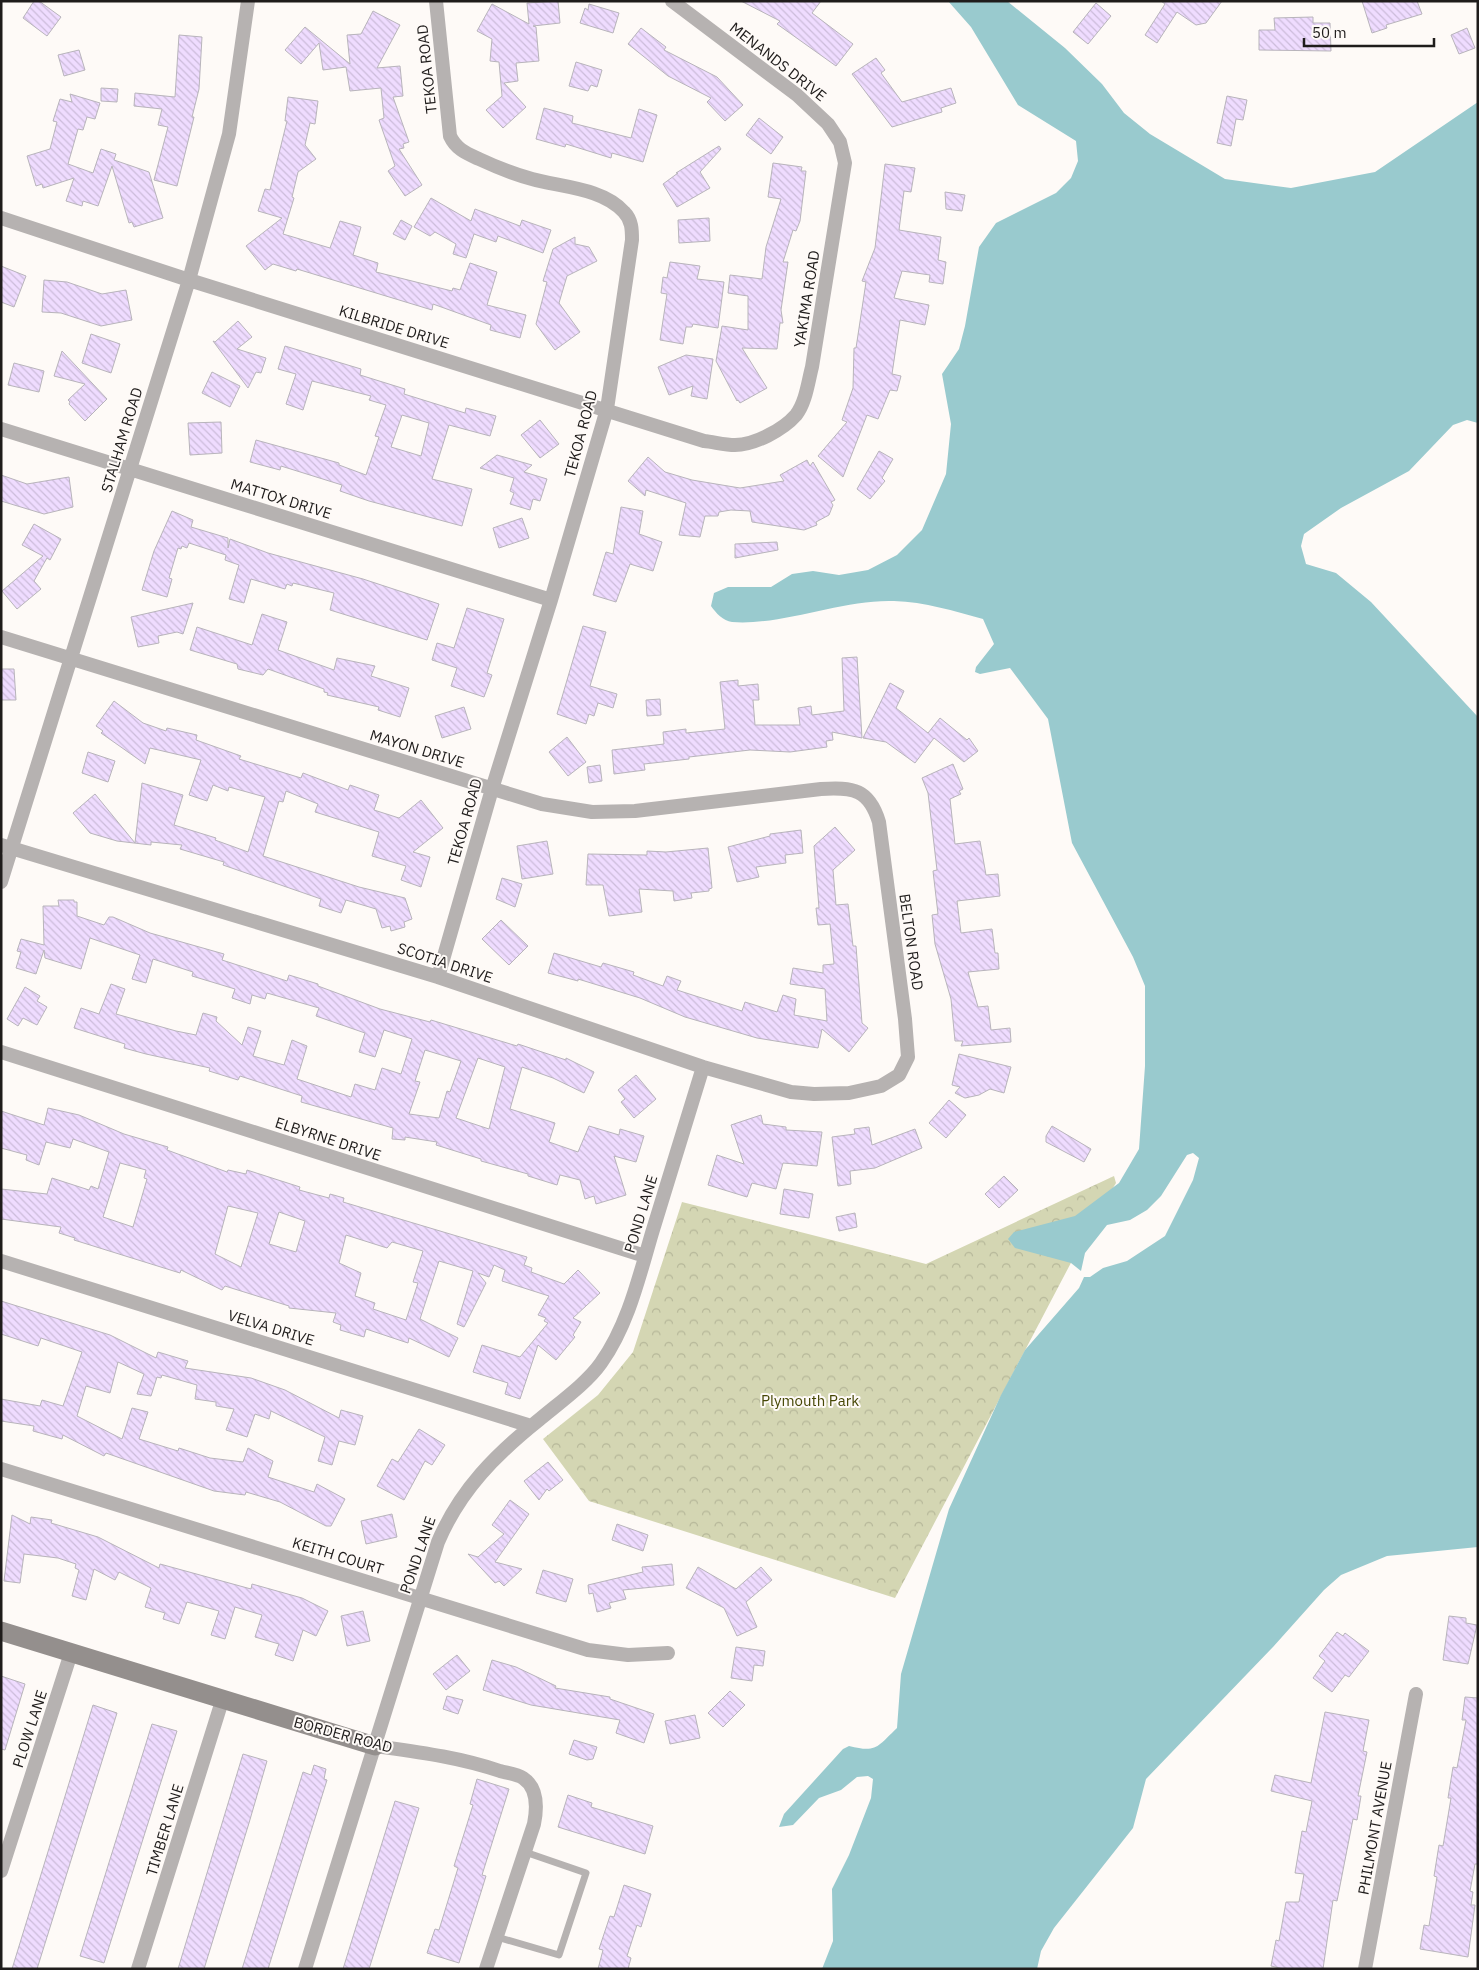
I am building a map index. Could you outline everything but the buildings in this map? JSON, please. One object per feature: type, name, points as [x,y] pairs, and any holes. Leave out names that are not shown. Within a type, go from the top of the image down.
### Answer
[{"type":"street","name":"STALHAM ROAD","points":[[1,882],[7,846],[70,658],[189,280],[229,134],[248,1]]},
{"type":"street","name":"TEKOA ROAD","points":[[436,1],[450,136],[454,143],[462,151],[493,166],[532,179],[598,196],[614,203],[625,213],[631,224],[632,240],[607,409],[551,600],[492,789],[438,977]]},
{"type":"street","name":"MENANDS DRIVE","points":[[672,1],[797,95],[828,124],[840,142],[845,163]]},
{"type":"street","name":"YAKIMA ROAD","points":[[778,429],[796,414],[805,395],[812,367],[845,163]]},
{"type":"street","name":"KILBRIDE DRIVE","points":[[1,218],[189,280],[704,440],[736,445],[756,441],[778,429]]},
{"type":"street","name":"MATTOX DRIVE","points":[[1,429],[551,600]]},
{"type":"street","name":"MAYON DRIVE","points":[[1,637],[542,804],[592,812],[663,808],[844,788],[864,796]]},
{"type":"street","name":"BELTON ROAD","points":[[864,796],[874,806],[879,822],[905,1020],[908,1057],[898,1075],[881,1086]]},
{"type":"street","name":"SCOTIA DRIVE","points":[[7,846],[438,977],[703,1067],[791,1092],[850,1093],[881,1086]]},
{"type":"street","name":"ELBYRNE DRIVE","points":[[1,1052],[645,1256]]},
{"type":"street","name":"POND LANE","points":[[304,1969],[420,1598],[438,1542],[449,1517],[461,1497],[494,1458],[562,1401],[600,1365],[615,1342],[625,1319],[703,1067]]},
{"type":"street","name":"VELVA DRIVE","points":[[1,1261],[531,1426]]},
{"type":"street","name":"KEITH COURT","points":[[1,1469],[588,1650],[628,1655],[668,1652]]},
{"type":"street","name":"BORDER ROAD","points":[[1,1631],[222,1701],[375,1746],[445,1755],[523,1778],[533,1791],[537,1808],[525,1852],[486,1969]]},
{"type":"street","name":"PLOW LANE","points":[[1,1871],[71,1653]]},
{"type":"street","name":"PHILMONT AVENUE","points":[[1365,1969],[1416,1694]]},
{"type":"street","name":"TIMBER LANE","points":[[138,1969],[222,1701]]},
{"type":"lane","points":[[497,1937],[558,1955],[586,1873],[525,1852]]},
{"type":"green space","name":"Plymouth Park","points":[[1114,1176],[1116,1183],[1095,1217],[895,1598],[589,1501],[543,1439],[598,1395],[633,1352],[682,1202],[926,1264]]},
{"type":"water","points":[[948,1],[1007,1],[1065,48],[1102,84],[1124,113],[1150,134],[1225,179],[1291,188],[1375,172],[1478,102],[1478,423],[1467,420],[1453,425],[1409,471],[1341,508],[1304,534],[1301,546],[1306,564],[1336,573],[1371,602],[1478,717],[1478,1547],[1387,1556],[1341,1575],[1324,1590],[1273,1647],[1146,1779],[1133,1828],[1054,1928],[1041,1951],[1037,1969],[822,1969],[833,1941],[832,1889],[849,1855],[871,1798],[873,1779],[868,1776],[857,1777],[841,1790],[819,1798],[793,1825],[779,1827],[784,1814],[843,1749],[849,1746],[866,1749],[876,1747],[897,1728],[901,1674],[949,1509],[1001,1395],[1025,1350],[1079,1288],[1084,1277],[1090,1277],[1103,1268],[1127,1261],[1165,1236],[1193,1180],[1199,1158],[1193,1153],[1187,1155],[1161,1196],[1147,1210],[1130,1220],[1107,1225],[1085,1253],[1081,1271],[1071,1263],[1015,1248],[1008,1239],[1014,1232],[1075,1216],[1119,1183],[1139,1149],[1145,1066],[1145,986],[1133,957],[1072,843],[1048,719],[1010,668],[980,674],[975,672],[976,667],[994,644],[983,619],[928,605],[874,601],[792,617],[751,622],[732,622],[717,614],[711,606],[714,593],[728,587],[771,587],[792,574],[813,571],[839,575],[868,570],[897,555],[922,530],[946,474],[951,424],[942,374],[959,349],[979,247],[996,223],[1056,193],[1071,178],[1078,161],[1076,141],[1018,105],[971,27]]}]
